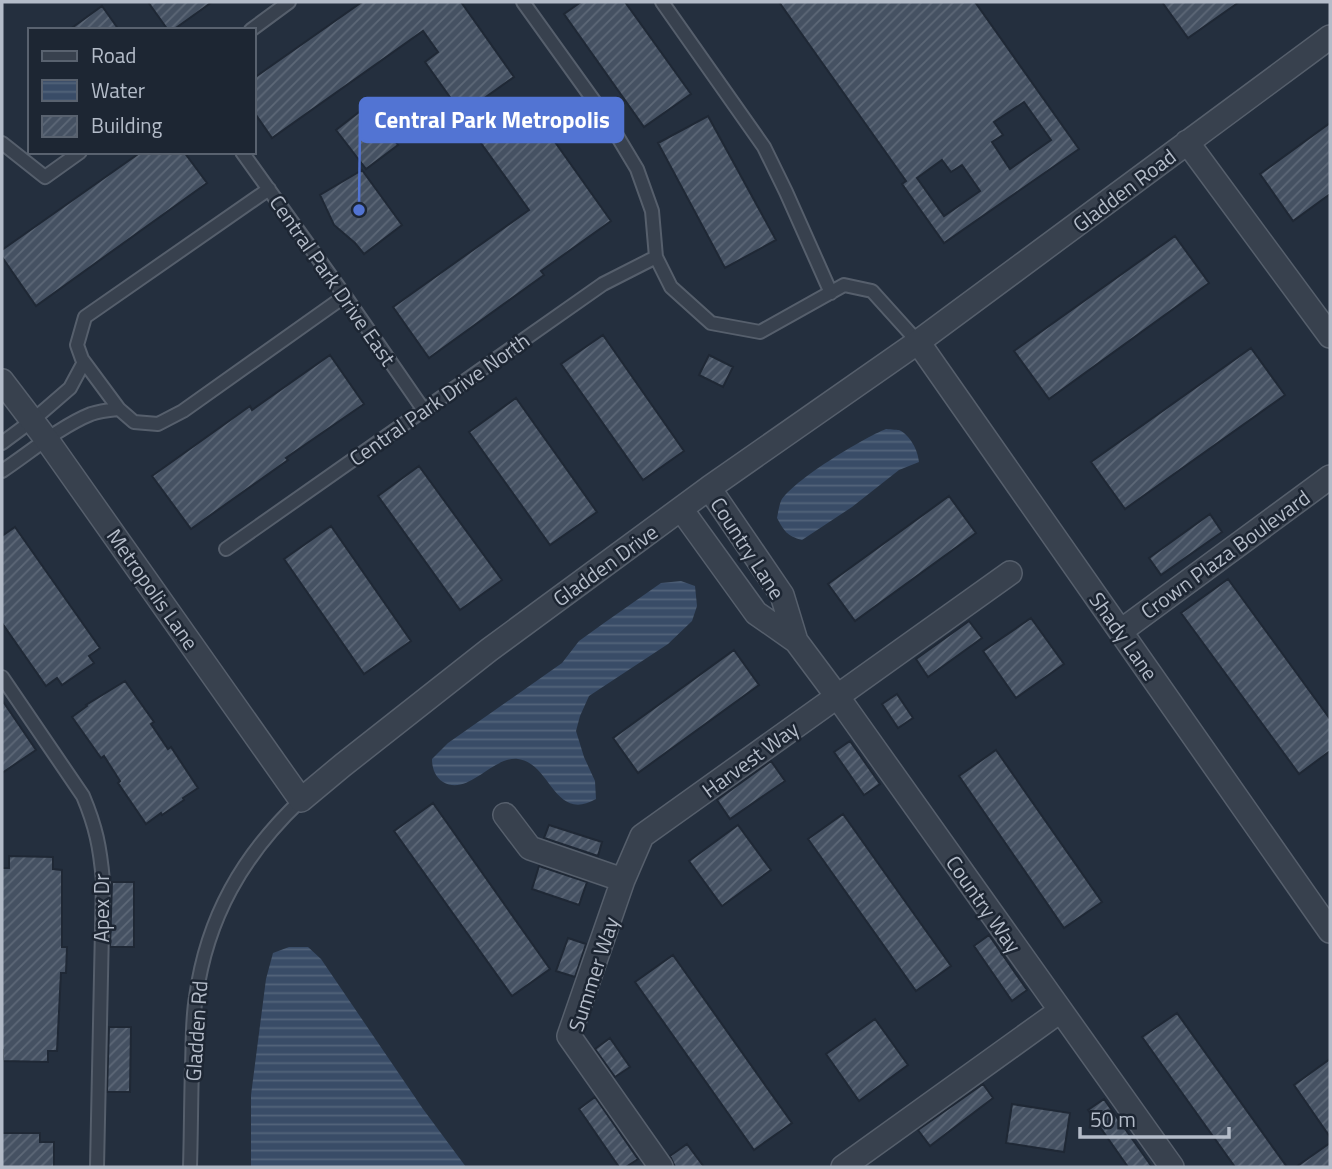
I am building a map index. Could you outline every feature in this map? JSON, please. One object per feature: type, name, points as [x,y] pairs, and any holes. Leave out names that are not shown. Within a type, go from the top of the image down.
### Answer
[{"type":"street","name":"Gladden Road","points":[[918,342],[1330,37]]},
{"type":"street","points":[[1187,142],[1330,336]]},
{"type":"street","name":"Gladden Drive","points":[[301,800],[489,650],[709,488],[918,342]]},
{"type":"street","name":"Shady Lane","points":[[918,342],[1330,931]]},
{"type":"street","name":"Metropolis Lane","points":[[2,381],[33,420],[301,800]]},
{"type":"street","name":"Crown Plaza Boulevard","points":[[1121,631],[1330,477]]},
{"type":"street","name":"Country Lane","points":[[709,488],[782,595],[796,641]]},
{"type":"street","name":"Country Lane","points":[[681,509],[756,613],[796,641]]},
{"type":"street","name":"Harvest Way","points":[[623,880],[642,836],[1010,573]]},
{"type":"street","name":"Country Way","points":[[796,641],[1172,1167]]},
{"type":"street","points":[[505,815],[530,848],[623,880]]},
{"type":"street","name":"Summer Way","points":[[623,880],[569,1036],[661,1167]]},
{"type":"street","points":[[843,1167],[1060,1012]]},
{"type":"lane","points":[[254,28],[289,2]]},
{"type":"lane","points":[[523,2],[607,119],[637,169],[652,211],[656,257],[671,287],[711,323],[760,332],[844,285],[872,291],[918,342]]},
{"type":"lane","points":[[662,2],[764,148],[831,293]]},
{"type":"lane","points":[[2,143],[45,177],[77,154]]},
{"type":"lane","name":"Central Park Drive East","points":[[243,154],[423,409]]},
{"type":"lane","points":[[269,189],[85,317],[77,345],[83,362],[119,409],[134,422],[158,424],[183,411],[345,296]]},
{"type":"lane","name":"Central Park Drive North","points":[[226,549],[603,284],[656,257]]},
{"type":"lane","points":[[2,443],[70,388],[83,362]]},
{"type":"lane","points":[[2,471],[93,413],[119,409]]},
{"type":"lane","name":"Apex Dr","points":[[2,677],[83,796],[100,847],[103,881],[97,1167]]},
{"type":"lane","name":"Gladden Rd","points":[[190,1167],[195,999],[209,939],[220,910],[247,861],[281,818],[301,800]]},
{"type":"water","points":[[886,429],[899,430],[907,435],[919,462],[899,470],[852,507],[802,540],[786,532],[777,518],[781,501],[788,493],[829,461]]},
{"type":"water","points":[[681,581],[695,586],[697,606],[692,621],[668,644],[589,696],[580,716],[576,731],[595,781],[596,799],[582,804],[571,803],[554,790],[538,770],[518,759],[499,763],[462,784],[452,785],[438,778],[432,759],[448,743],[562,663],[579,641],[661,583]]},
{"type":"water","points":[[289,947],[308,947],[321,959],[423,1109],[466,1167],[251,1167],[251,1095],[266,979],[273,953]]},
{"type":"building","points":[[148,2],[212,2],[176,28],[167,28]]},
{"type":"building","points":[[362,2],[461,2],[514,77],[462,114],[425,62],[438,52],[423,31],[272,138],[256,115],[256,77]]},
{"type":"building","points":[[581,2],[625,2],[691,94],[644,127],[564,14]]},
{"type":"building","points":[[779,2],[975,2],[1079,149],[944,243],[902,184],[906,181]],"holes":[[[1024,102],[1051,140],[1010,169],[992,142],[1003,135],[994,122]],[[942,160],[951,172],[962,165],[980,191],[944,216],[917,178]]]},
{"type":"building","points":[[1162,2],[1239,2],[1188,38]]},
{"type":"building","points":[[102,6],[118,28],[72,28]]},
{"type":"building","points":[[528,104],[611,221],[541,271],[544,275],[429,358],[393,307],[529,210],[478,139]]},
{"type":"building","points":[[368,105],[398,145],[366,169],[336,130]]},
{"type":"building","points":[[708,116],[776,240],[725,268],[658,143]]},
{"type":"building","points":[[1330,123],[1330,194],[1293,221],[1260,174]]},
{"type":"building","points":[[138,154],[185,154],[207,183],[36,306],[2,257],[2,250]]},
{"type":"building","points":[[362,170],[402,225],[364,254],[334,225],[320,195]]},
{"type":"building","points":[[1175,236],[1209,283],[1049,399],[1014,351]]},
{"type":"building","points":[[603,335],[684,451],[643,480],[561,364]]},
{"type":"building","points":[[1251,348],[1285,395],[1125,509],[1091,462]]},
{"type":"building","points":[[330,355],[364,404],[191,529],[152,476],[250,406],[252,410]]},
{"type":"building","points":[[709,355],[733,367],[723,387],[699,375]]},
{"type":"building","points":[[516,398],[597,512],[550,545],[469,432]]},
{"type":"building","points":[[419,466],[502,580],[460,610],[378,496]]},
{"type":"building","points":[[949,496],[976,533],[855,621],[828,584]]},
{"type":"building","points":[[1210,514],[1222,532],[1161,575],[1149,558]]},
{"type":"building","points":[[331,526],[411,641],[364,674],[284,559]]},
{"type":"building","points":[[15,527],[100,648],[89,656],[94,663],[62,685],[57,678],[46,686],[2,623],[2,536]]},
{"type":"building","points":[[1228,579],[1330,719],[1330,751],[1299,774],[1181,613]]},
{"type":"building","points":[[1031,618],[1064,664],[1016,698],[983,651]]},
{"type":"building","points":[[969,621],[982,638],[928,677],[916,659]]},
{"type":"building","points":[[734,650],[759,685],[638,773],[613,738]]},
{"type":"building","points":[[125,681],[154,722],[151,724],[168,749],[171,747],[198,788],[146,824],[118,783],[120,781],[104,756],[101,758],[72,717]]},
{"type":"building","points":[[897,694],[913,718],[898,728],[882,704]]},
{"type":"building","points":[[2,700],[36,750],[2,773]]},
{"type":"building","points":[[850,741],[880,784],[864,795],[834,752]]},
{"type":"building","points":[[996,750],[1102,902],[1064,928],[959,776]]},
{"type":"building","points":[[771,761],[785,781],[730,819],[717,800]]},
{"type":"building","points":[[433,803],[550,969],[512,996],[394,831]]},
{"type":"building","points":[[843,814],[951,966],[916,991],[808,839]]},
{"type":"building","points":[[549,825],[602,842],[598,856],[544,838]]},
{"type":"building","points":[[738,825],[771,870],[722,906],[689,861]]},
{"type":"building","points":[[9,856],[53,857],[53,869],[62,870],[62,947],[67,947],[66,973],[61,973],[57,1051],[48,1051],[48,1062],[3,1061],[2,868],[9,868]]},
{"type":"building","points":[[539,866],[587,882],[579,905],[532,889]]},
{"type":"building","points":[[112,882],[134,882],[134,947],[110,947]]},
{"type":"building","points":[[989,935],[1027,990],[1012,1001],[974,946]]},
{"type":"building","points":[[568,938],[586,944],[575,977],[556,971]]},
{"type":"building","points":[[673,955],[792,1123],[754,1150],[635,982]]},
{"type":"building","points":[[1177,1013],[1287,1167],[1235,1167],[1142,1037]]},
{"type":"building","points":[[875,1019],[908,1065],[859,1101],[826,1054]]},
{"type":"building","points":[[109,1027],[131,1027],[130,1092],[107,1092]]},
{"type":"building","points":[[610,1038],[630,1067],[615,1077],[595,1049]]},
{"type":"building","points":[[1330,1059],[1330,1137],[1294,1085]]},
{"type":"building","points":[[983,1084],[993,1098],[930,1146],[918,1130]]},
{"type":"building","points":[[595,1097],[638,1159],[626,1167],[619,1167],[579,1109]]},
{"type":"building","points":[[1104,1099],[1152,1167],[1128,1167],[1088,1110]]},
{"type":"building","points":[[1012,1104],[1070,1113],[1064,1152],[1006,1143]]},
{"type":"building","points":[[2,1133],[40,1133],[40,1142],[54,1142],[54,1167],[2,1167]]},
{"type":"building","points":[[1330,1143],[1330,1167],[1296,1167]]},
{"type":"building","points":[[687,1144],[704,1167],[675,1167],[670,1156]]},
{"type":"place","name":"Central Park Metropolis","points":[[359,210]]}]
